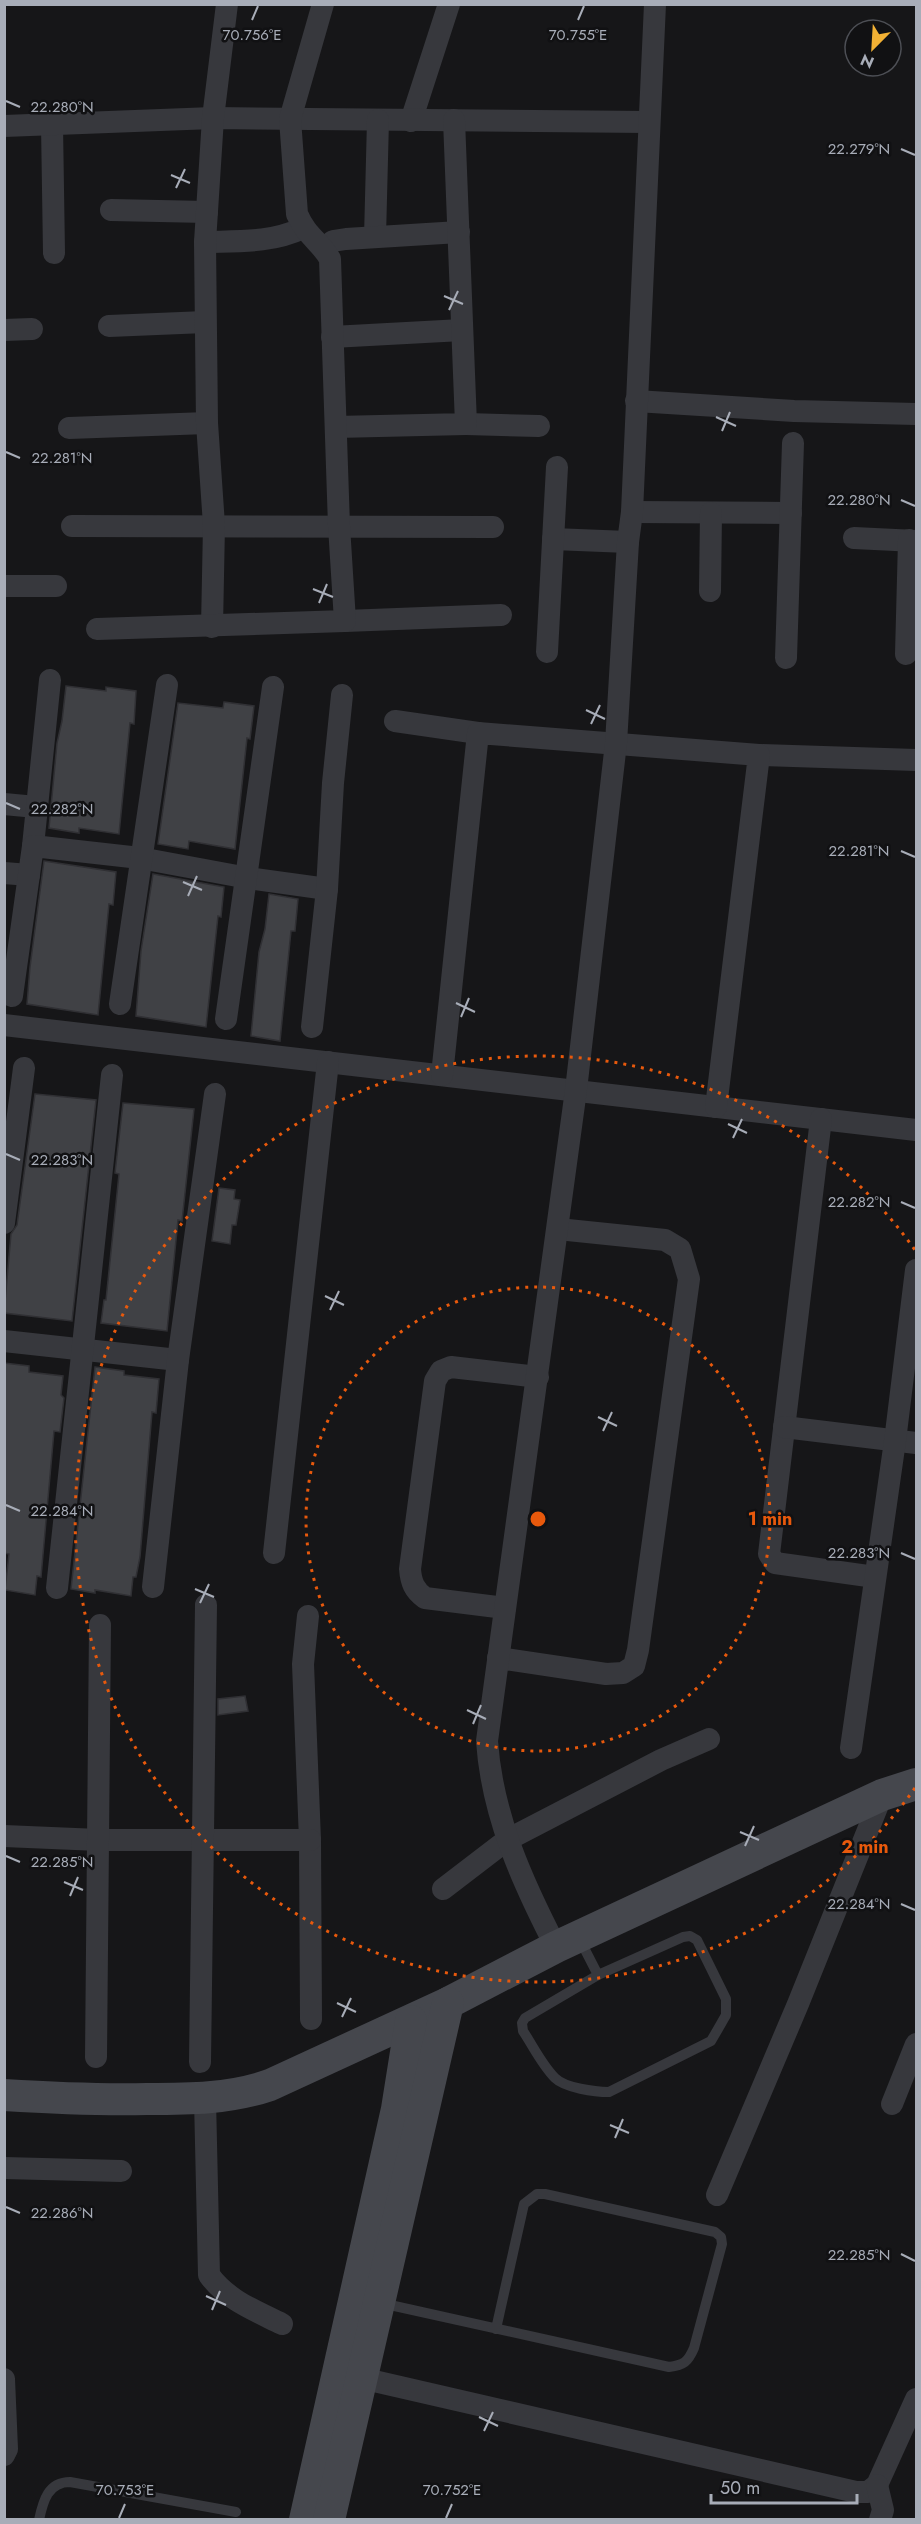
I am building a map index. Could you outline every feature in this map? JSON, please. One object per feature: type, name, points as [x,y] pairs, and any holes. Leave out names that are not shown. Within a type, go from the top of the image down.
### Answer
[{"type":"street","points":[[212,627],[214,525],[207,423],[205,242],[213,118],[227,4]]},
{"type":"street","points":[[323,4],[290,119],[297,214],[303,228],[324,249],[330,259],[339,526],[345,621]]},
{"type":"street","points":[[411,121],[449,4]]},
{"type":"street","points":[[567,1942],[525,1887],[507,1840],[489,1768],[488,1741],[576,1090],[616,743],[628,542],[632,512],[655,4]]},
{"type":"street","points":[[4,126],[213,118],[648,122]]},
{"type":"street","points":[[375,237],[378,120]]},
{"type":"street","points":[[454,120],[466,424]]},
{"type":"street","points":[[52,125],[54,253]]},
{"type":"street","points":[[111,210],[207,212]]},
{"type":"street","points":[[205,242],[260,241],[284,237],[303,228]]},
{"type":"street","points":[[324,249],[339,240],[459,232]]},
{"type":"street","points":[[108,326],[205,322]]},
{"type":"street","points":[[4,330],[32,328]]},
{"type":"street","points":[[332,337],[462,330]]},
{"type":"street","points":[[636,401],[794,411],[916,414]]},
{"type":"street","points":[[69,428],[207,423]]},
{"type":"street","points":[[336,427],[466,424],[539,426]]},
{"type":"street","points":[[786,658],[793,443]]},
{"type":"street","points":[[547,652],[557,467]]},
{"type":"street","points":[[632,512],[791,513]]},
{"type":"street","points":[[710,591],[711,513]]},
{"type":"street","points":[[72,526],[493,527]]},
{"type":"street","points":[[854,538],[913,540],[906,654]]},
{"type":"street","points":[[553,539],[628,542]]},
{"type":"street","points":[[4,586],[56,586]]},
{"type":"street","points":[[97,629],[212,627],[501,615]]},
{"type":"street","points":[[12,996],[33,846],[50,680]]},
{"type":"street","points":[[120,1004],[167,685]]},
{"type":"street","points":[[226,1019],[248,878],[273,687]]},
{"type":"street","points":[[312,1028],[327,889],[333,783],[342,695]]},
{"type":"street","points":[[395,721],[478,733],[759,755],[916,760]]},
{"type":"street","points":[[442,1075],[478,733]]},
{"type":"street","points":[[716,1107],[759,755]]},
{"type":"street","points":[[4,804],[36,807]]},
{"type":"street","points":[[33,846],[140,858],[248,878],[327,889]]},
{"type":"street","points":[[4,873],[29,874]]},
{"type":"street","points":[[4,1025],[916,1130]]},
{"type":"street","points":[[274,1553],[328,1062]]},
{"type":"street","points":[[4,1223],[24,1068]]},
{"type":"street","points":[[57,1588],[112,1075]]},
{"type":"street","points":[[153,1587],[178,1360],[215,1094]]},
{"type":"street","points":[[821,1119],[769,1554],[775,1563],[787,1566],[875,1576]]},
{"type":"street","points":[[498,1658],[606,1674],[623,1673],[634,1666],[638,1650],[688,1279],[685,1260],[680,1249],[665,1240],[558,1229]]},
{"type":"street","points":[[851,1748],[875,1576],[906,1442],[916,1270]]},
{"type":"street","points":[[4,1341],[178,1360]]},
{"type":"street","points":[[505,1608],[425,1598],[416,1592],[411,1581],[410,1569],[435,1381],[441,1371],[451,1367],[538,1377]]},
{"type":"street","points":[[784,1427],[906,1442]]},
{"type":"street","points":[[200,2062],[206,1605]]},
{"type":"street","points":[[308,1616],[303,1664],[310,1840],[311,2019]]},
{"type":"street","points":[[96,2057],[100,1625]]},
{"type":"street","points":[[443,1889],[507,1840],[661,1760],[709,1739]]},
{"type":"street","points":[[4,2096],[90,2100],[205,2099],[249,2092],[270,2085],[448,2003],[567,1942],[882,1795],[916,1784]]},
{"type":"street","points":[[717,2195],[798,2004],[882,1795]]},
{"type":"street","points":[[4,1836],[99,1840],[310,1840]]},
{"type":"street","points":[[329,2520],[448,2003]]},
{"type":"street","points":[[305,2520],[397,2109],[411,2020]]},
{"type":"street","points":[[892,2104],[916,2044]]},
{"type":"street","points":[[205,2099],[209,2275],[220,2289],[236,2301],[282,2324]]},
{"type":"street","points":[[4,2168],[121,2171]]},
{"type":"street","points":[[361,2378],[856,2492],[868,2492],[877,2485],[916,2399]]},
{"type":"street","points":[[4,2379],[7,2450],[4,2455]]},
{"type":"street","points":[[877,2485],[884,2510],[880,2520]]},
{"type":"lane","points":[[690,1936],[697,1940],[726,1999],[726,2014],[711,2041],[609,2092],[592,2091],[573,2086],[556,2080],[523,2031],[522,2024],[525,2018],[598,1975],[683,1937],[690,1936]]},
{"type":"lane","points":[[567,1942],[598,1975]]},
{"type":"lane","points":[[379,2303],[496,2329],[669,2367],[682,2366],[689,2359],[694,2348],[723,2244],[721,2237],[715,2232],[556,2196],[537,2194],[524,2204],[496,2329]]},
{"type":"lane","points":[[39,2520],[42,2506],[50,2489],[59,2482],[236,2512]]},
{"type":"building","points":[[66,686],[106,691],[106,687],[136,691],[134,724],[130,723],[119,834],[79,828],[79,833],[49,828],[57,743]]},
{"type":"building","points":[[224,702],[254,706],[250,739],[247,738],[235,849],[189,841],[188,849],[158,844],[178,703],[223,708]]},
{"type":"building","points":[[44,861],[116,872],[113,905],[109,904],[98,1015],[27,1004]]},
{"type":"building","points":[[153,874],[224,887],[221,917],[218,916],[206,1027],[136,1016],[141,951]]},
{"type":"building","points":[[269,894],[298,899],[295,931],[291,931],[280,1041],[251,1036],[259,952],[265,929]]},
{"type":"building","points":[[35,1094],[96,1100],[72,1321],[4,1313],[11,1234],[17,1225]]},
{"type":"building","points":[[123,1103],[194,1109],[182,1221],[178,1220],[167,1331],[101,1323],[104,1300],[106,1300],[119,1174],[115,1173]]},
{"type":"building","points":[[219,1188],[235,1190],[234,1199],[240,1200],[236,1225],[232,1225],[230,1244],[212,1241]]},
{"type":"building","points":[[4,1363],[29,1366],[29,1372],[63,1376],[61,1395],[64,1398],[60,1432],[54,1431],[41,1577],[37,1576],[35,1595],[5,1590],[9,1554],[4,1553]]},
{"type":"building","points":[[95,1367],[124,1371],[124,1375],[159,1379],[156,1413],[152,1412],[140,1557],[136,1577],[133,1577],[131,1596],[71,1589]]},
{"type":"building","points":[[245,1696],[248,1711],[218,1715],[218,1699]]}]
